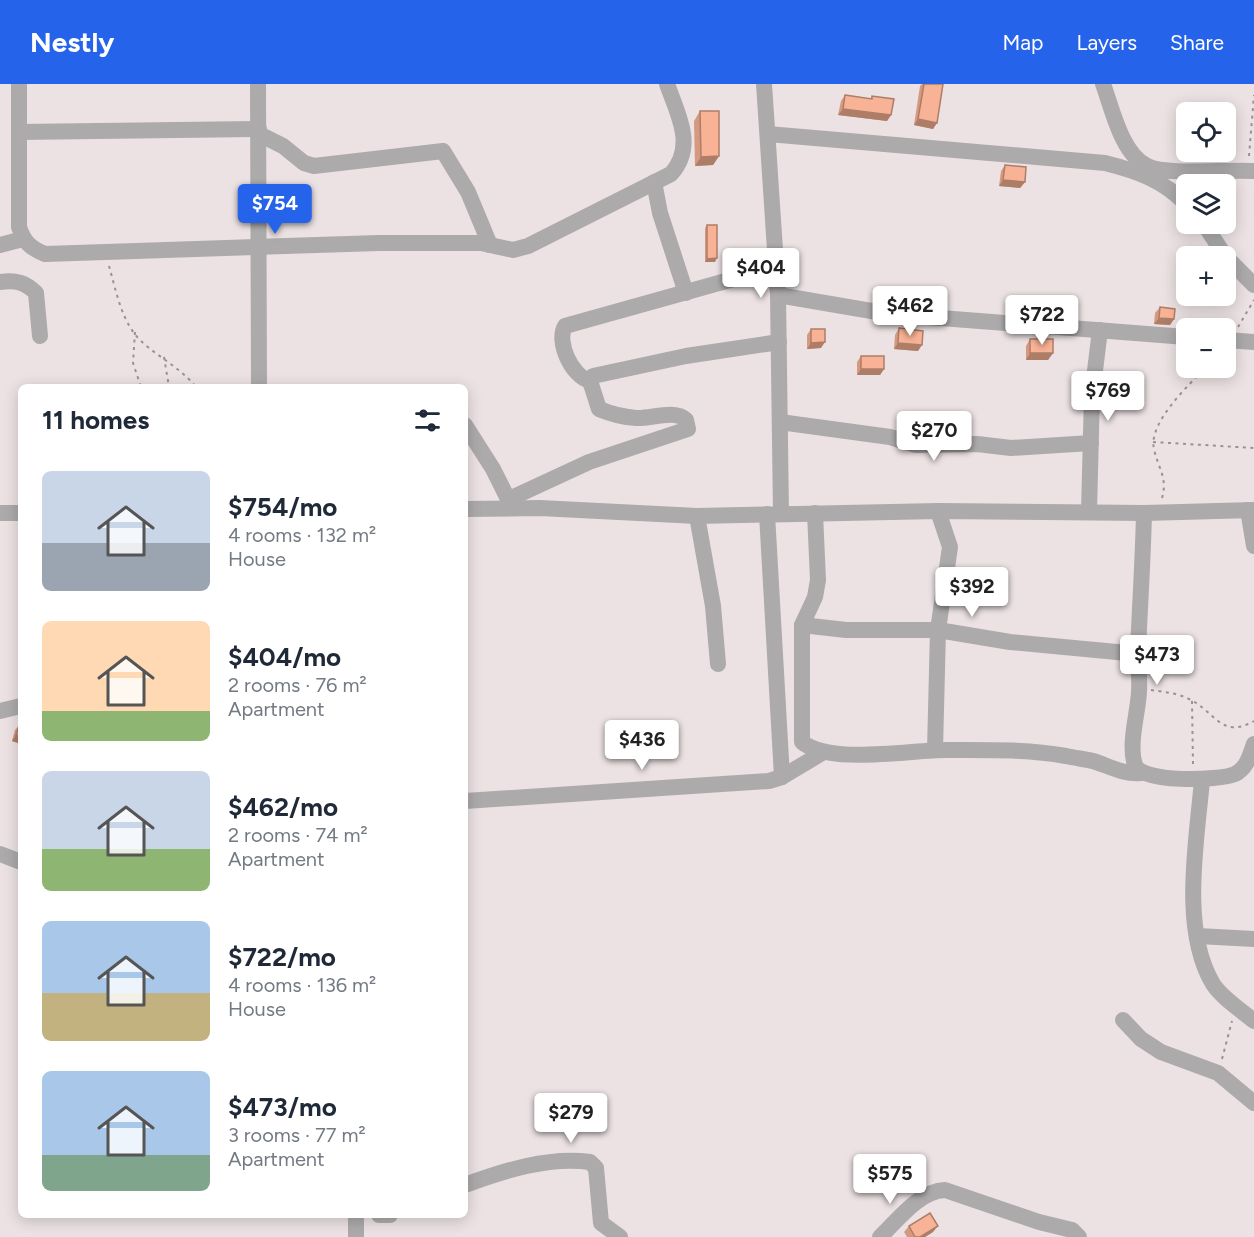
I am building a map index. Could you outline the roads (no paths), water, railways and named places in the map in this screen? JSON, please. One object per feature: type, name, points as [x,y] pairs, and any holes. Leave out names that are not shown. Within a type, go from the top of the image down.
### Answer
[{"type":"street","points":[[19,84],[19,226],[23,239],[32,249],[45,254],[379,243],[490,245],[513,250],[528,246],[671,174],[682,162],[683,127],[667,84]]},
{"type":"street","points":[[258,84],[259,384]]},
{"type":"street","points":[[764,84],[780,342],[780,422],[774,514],[788,773]]},
{"type":"street","points":[[1104,84],[1126,142],[1147,166],[1174,170],[1251,171]]},
{"type":"street","points":[[19,132],[259,132],[283,146],[304,163],[314,166],[443,151],[472,201],[490,245]]},
{"type":"street","points":[[768,134],[1106,164],[1135,170],[1160,181],[1176,195]]},
{"type":"street","points":[[654,182],[660,213],[686,293]]},
{"type":"street","points":[[0,245],[23,239]]},
{"type":"street","points":[[590,381],[580,378],[571,368],[562,333],[565,326],[572,322],[776,267]]},
{"type":"street","points":[[1236,268],[1254,285]]},
{"type":"street","points":[[0,282],[10,280],[26,284],[36,293],[40,336]]},
{"type":"street","points":[[778,295],[889,314],[1176,336]]},
{"type":"street","points":[[1089,512],[1092,395],[1100,330]]},
{"type":"street","points":[[1236,341],[1254,342]]},
{"type":"street","points":[[590,381],[596,374],[686,356],[780,342]]},
{"type":"street","points":[[511,503],[590,462],[688,429],[687,420],[678,415],[638,418],[611,414],[599,409],[590,381]]},
{"type":"street","points":[[780,422],[890,436],[916,445],[977,444],[1011,448],[1091,443]]},
{"type":"street","points":[[468,430],[511,503]]},
{"type":"street","points":[[468,509],[511,503],[697,516],[938,511],[1251,510],[1254,546]]},
{"type":"street","points":[[935,750],[938,630],[950,547],[938,511]]},
{"type":"street","points":[[1141,773],[1135,767],[1133,754],[1140,689],[1138,654],[1150,512]]},
{"type":"street","points":[[0,513],[18,513]]},
{"type":"street","points":[[788,773],[802,742],[802,625],[815,597],[818,580],[815,513]]},
{"type":"street","points":[[697,516],[714,606],[718,664]]},
{"type":"street","points":[[802,625],[846,630],[938,630],[1010,642],[1138,654]]},
{"type":"street","points":[[0,711],[18,707]]},
{"type":"street","points":[[802,742],[822,753]]},
{"type":"street","points":[[468,801],[769,781],[788,773],[822,753],[1003,750],[1092,761],[1132,774],[1198,779],[1237,773],[1247,763],[1254,744]]},
{"type":"street","points":[[1198,779],[1194,901],[1203,964],[1214,986],[1254,1021]]},
{"type":"street","points":[[0,854],[18,861]]},
{"type":"street","points":[[1198,936],[1254,939]]},
{"type":"street","points":[[1123,1020],[1141,1039],[1161,1052],[1218,1073],[1254,1103]]},
{"type":"street","points":[[468,1184],[495,1174],[534,1165],[590,1162],[596,1168],[600,1222],[620,1237]]},
{"type":"street","points":[[880,1237],[922,1198],[936,1190],[945,1190],[1018,1215],[1072,1230],[1079,1237]]},
{"type":"street","points":[[356,1218],[356,1237]]}]
